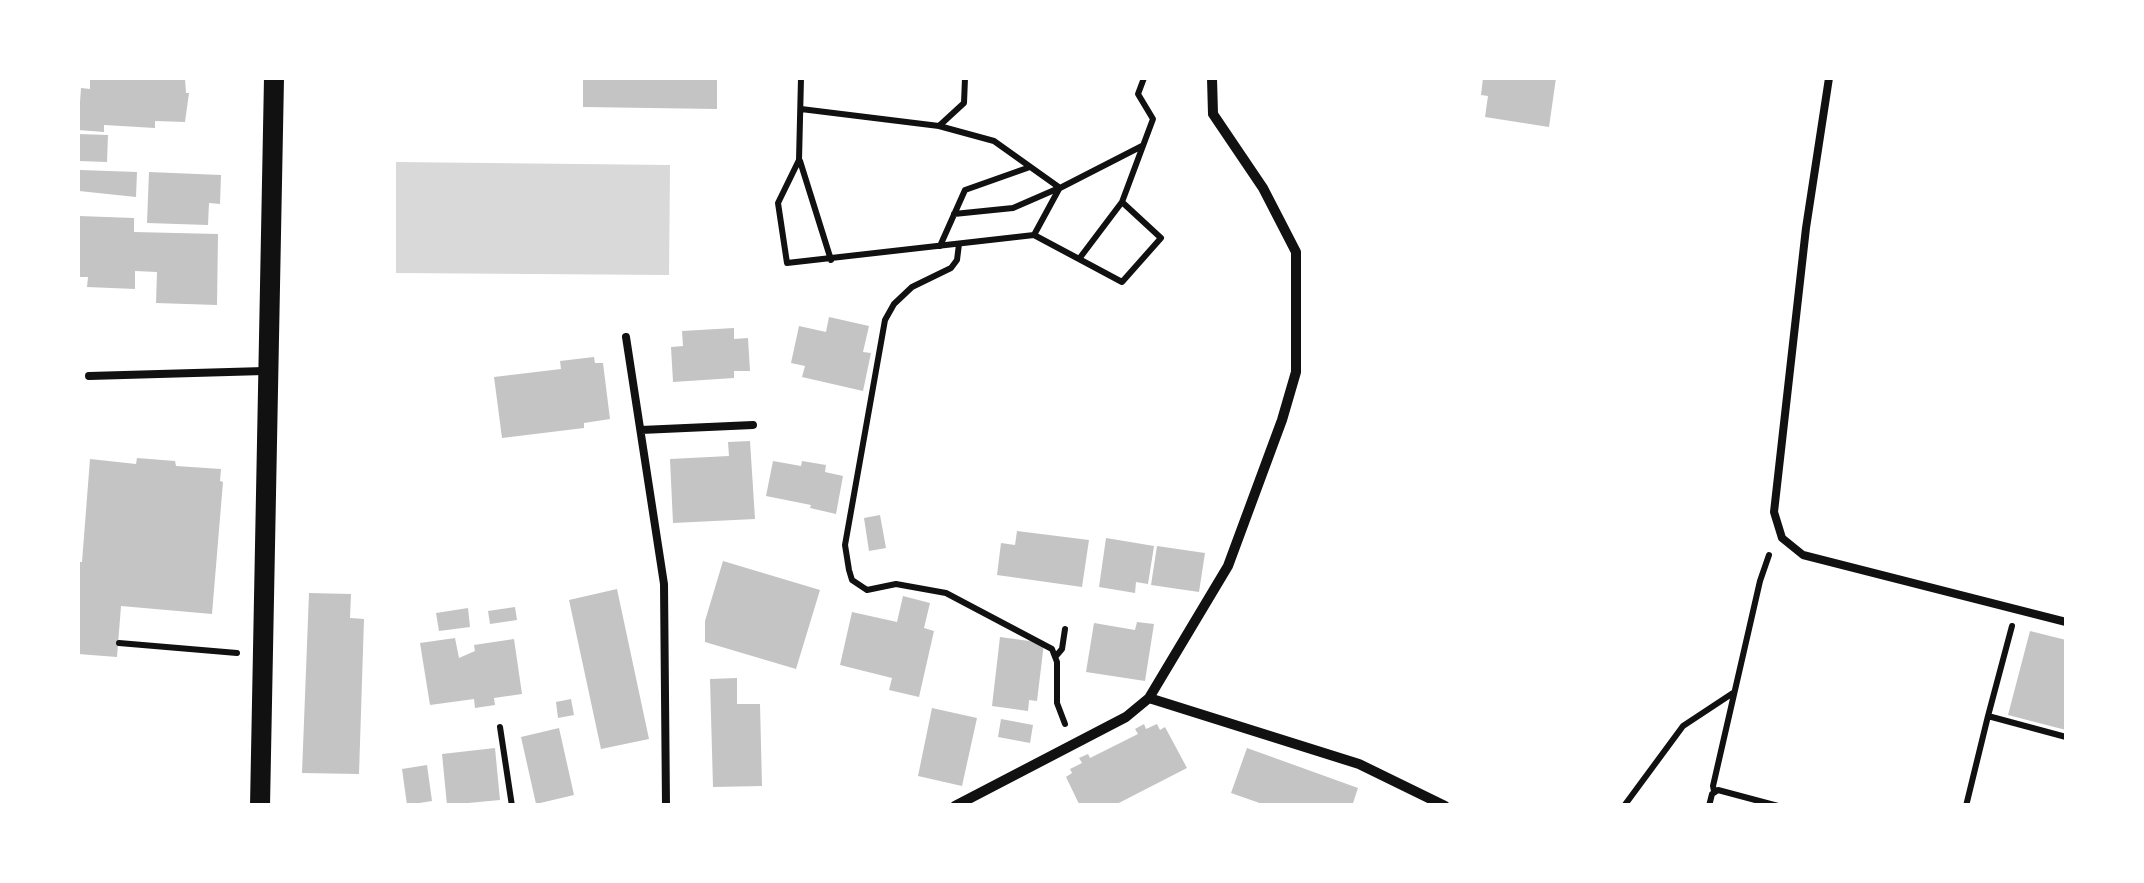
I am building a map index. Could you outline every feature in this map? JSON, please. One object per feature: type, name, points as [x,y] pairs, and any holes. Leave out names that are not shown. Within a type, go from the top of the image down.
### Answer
[{"type":"main road","points":[[260,806],[274,78]]},
{"type":"street","points":[[955,806],[1126,717],[1149,698],[1228,566],[1282,420],[1296,372],[1296,252],[1263,188],[1213,114],[1212,78]]},
{"type":"street","points":[[1149,698],[1359,764],[1445,806]]},
{"type":"lane","points":[[1829,78],[1806,228],[1774,512],[1782,538],[1803,556],[2066,622]]},
{"type":"lane","points":[[626,337],[664,584],[666,806]]},
{"type":"lane","points":[[89,376],[267,371]]},
{"type":"lane","points":[[641,430],[753,425]]},
{"type":"path","points":[[801,78],[800,160],[832,260]]},
{"type":"path","points":[[939,126],[964,103],[965,78]]},
{"type":"path","points":[[1079,259],[1122,202],[1153,119],[1138,94],[1144,78]]},
{"type":"path","points":[[801,109],[939,126],[994,142],[1060,188]]},
{"type":"path","points":[[954,214],[1013,208],[1142,146]]},
{"type":"path","points":[[800,160],[778,203],[787,263],[1034,235],[1122,282],[1162,238],[1122,202]]},
{"type":"path","points":[[939,247],[965,190],[1030,166]]},
{"type":"path","points":[[1034,235],[1060,188]]},
{"type":"path","points":[[959,244],[951,268],[912,287],[894,304],[885,320],[845,545],[849,570],[852,580],[867,590],[896,584],[946,593],[1052,649],[1056,658],[1057,703],[1075,744]]},
{"type":"path","points":[[1709,806],[1760,581],[1768,556],[1782,538]]},
{"type":"path","points":[[1966,806],[2016,609]]},
{"type":"path","points":[[1056,658],[1065,630]]},
{"type":"path","points":[[119,643],[239,654]]},
{"type":"path","points":[[1624,806],[1683,726],[1734,692]]},
{"type":"path","points":[[1988,716],[2066,737]]},
{"type":"path","points":[[500,727],[512,806]]},
{"type":"path","points":[[1714,790],[1778,806]]},
{"type":"shaded area","points":[[396,162],[670,165],[669,275],[396,273]]},
{"type":"building","points":[[185,78],[189,93],[185,122],[155,121],[155,128],[104,125],[104,132],[78,130],[81,88],[90,89],[90,80]]},
{"type":"building","points":[[583,78],[717,78],[717,109],[583,107]]},
{"type":"building","points":[[1483,78],[1556,78],[1549,127],[1485,117],[1488,96],[1481,95]]},
{"type":"building","points":[[78,134],[108,135],[107,162],[78,161]]},
{"type":"building","points":[[80,170],[137,172],[136,197],[79,191]]},
{"type":"building","points":[[149,172],[221,175],[220,204],[209,203],[208,225],[147,223]]},
{"type":"building","points":[[79,216],[134,218],[134,232],[218,234],[217,305],[156,303],[157,272],[135,271],[135,289],[87,287],[88,277],[78,277]]},
{"type":"building","points":[[829,317],[869,326],[863,352],[871,353],[863,391],[802,377],[805,366],[791,363],[799,326],[826,332]]},
{"type":"building","points":[[734,328],[734,339],[748,338],[750,371],[734,371],[734,378],[673,382],[671,347],[683,346],[682,331]]},
{"type":"building","points":[[594,357],[595,363],[603,363],[610,419],[584,423],[584,428],[502,438],[494,377],[561,369],[560,361]]},
{"type":"building","points":[[750,441],[755,519],[673,523],[670,459],[729,456],[728,442]]},
{"type":"building","points":[[137,458],[221,469],[212,614],[121,606],[117,657],[78,654],[78,562],[82,562],[90,459],[136,464]]},
{"type":"building","points":[[773,461],[826,465],[825,472],[843,476],[836,514],[766,496]]},
{"type":"building","points":[[880,515],[886,548],[869,551],[864,518]]},
{"type":"building","points":[[1017,531],[1089,540],[1082,587],[997,575],[1001,543],[1015,545]]},
{"type":"building","points":[[1106,538],[1154,546],[1148,584],[1136,582],[1135,593],[1099,587]]},
{"type":"building","points":[[1157,546],[1205,553],[1199,592],[1151,585]]},
{"type":"building","points":[[723,561],[820,590],[796,669],[705,642],[705,621]]},
{"type":"building","points":[[617,589],[649,739],[601,749],[569,600]]},
{"type":"building","points":[[309,593],[351,594],[350,618],[364,619],[359,774],[302,773]]},
{"type":"building","points":[[903,596],[930,603],[924,628],[934,631],[919,697],[889,690],[892,678],[840,665],[852,612],[897,622]]},
{"type":"building","points":[[515,607],[517,620],[490,624],[488,611]]},
{"type":"building","points":[[468,608],[470,627],[439,631],[436,613]]},
{"type":"building","points":[[1137,622],[1154,624],[1145,681],[1086,672],[1094,623],[1135,630]]},
{"type":"building","points":[[2030,631],[2066,640],[2066,730],[2008,715]]},
{"type":"building","points":[[1000,637],[1044,643],[1037,701],[1029,700],[1028,711],[992,706]]},
{"type":"building","points":[[455,638],[459,658],[475,651],[474,645],[514,639],[522,694],[494,698],[495,705],[475,708],[474,699],[430,705],[420,643]]},
{"type":"building","points":[[737,678],[737,704],[760,704],[762,786],[713,787],[710,679]]},
{"type":"building","points":[[571,699],[574,715],[558,718],[556,702]]},
{"type":"building","points":[[932,708],[977,718],[962,786],[918,776]]},
{"type":"building","points":[[1001,719],[1033,725],[1030,743],[998,737]]},
{"type":"building","points":[[1144,724],[1146,729],[1157,724],[1160,730],[1165,727],[1187,768],[1113,806],[1080,806],[1066,777],[1072,773],[1070,769],[1082,763],[1079,758],[1088,754],[1090,758],[1138,734],[1135,729]]},
{"type":"building","points":[[559,728],[574,795],[536,804],[521,737]]},
{"type":"building","points":[[495,748],[500,800],[447,805],[442,754]]},
{"type":"building","points":[[1247,748],[1358,788],[1352,806],[1268,806],[1231,793]]},
{"type":"building","points":[[427,765],[432,801],[407,805],[402,769]]}]
